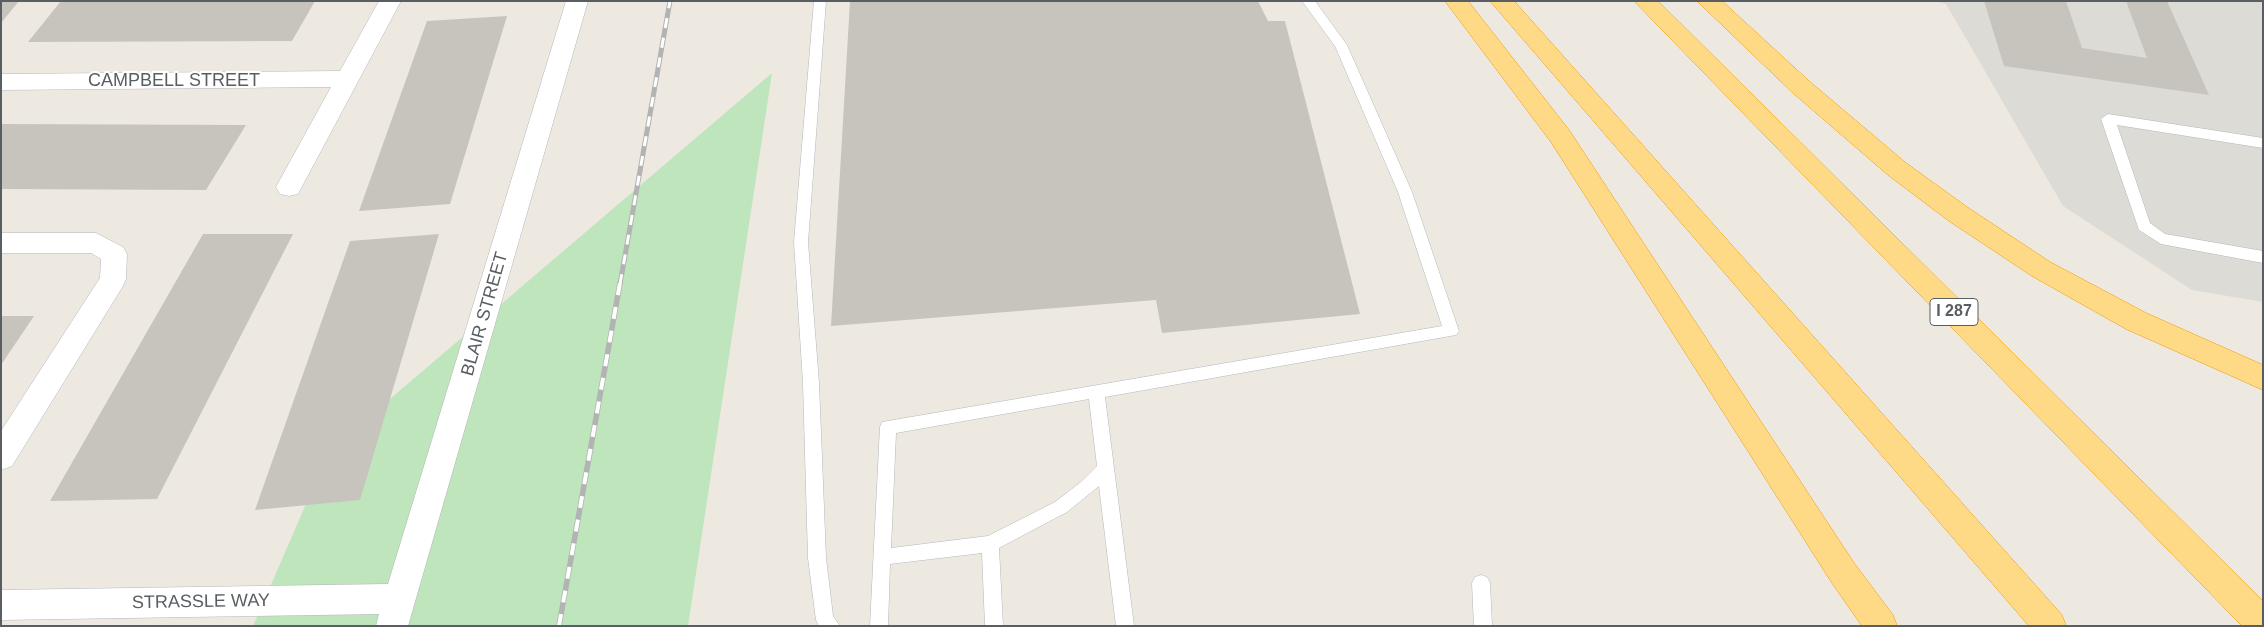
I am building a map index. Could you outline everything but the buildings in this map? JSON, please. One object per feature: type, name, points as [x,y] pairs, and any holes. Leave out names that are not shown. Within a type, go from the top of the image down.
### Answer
[{"type":"highway","points":[[1456,1],[1560,136],[1838,564],[1881,626]]},
{"type":"highway","points":[[1500,1],[2050,626]]},
{"type":"highway","name":"I 287","points":[[1645,1],[2263,624]]},
{"type":"highway","points":[[1708,1],[1808,93],[1898,169],[1958,214],[2041,269],[2136,321],[2263,378]]},
{"type":"street","points":[[289,187],[390,1]]},
{"type":"street","name":"BLAIR STREET","points":[[397,612],[578,1]]},
{"type":"street","name":"CAMPBELL STREET","points":[[1,82],[346,79]]},
{"type":"street","points":[[1,243],[96,243],[114,254],[113,279],[1,457]]},
{"type":"street","name":"STRASSLE WAY","points":[[1,605],[397,612]]},
{"type":"lane","points":[[820,1],[800,242],[811,383],[817,558],[824,620],[831,626]]},
{"type":"lane","points":[[879,626],[888,427],[1451,331],[1398,175],[1341,45],[1308,1]]},
{"type":"lane","points":[[2263,143],[2108,119],[2144,226],[2161,240],[2263,257]]},
{"type":"lane","points":[[1096,392],[1125,626]]},
{"type":"lane","points":[[882,557],[990,544],[1061,508],[1087,487],[1106,468]]},
{"type":"lane","points":[[990,544],[994,626]]},
{"type":"lane","points":[[1481,583],[1483,626]]},
{"type":"shaded area","points":[[1935,1],[2263,1],[2263,302],[2192,290],[2063,206],[1946,4]]},
{"type":"green space","points":[[772,73],[688,626],[253,626],[329,451]]},
{"type":"railway","points":[[620,284],[670,1]]},
{"type":"railway","points":[[559,626],[620,283]]}]
